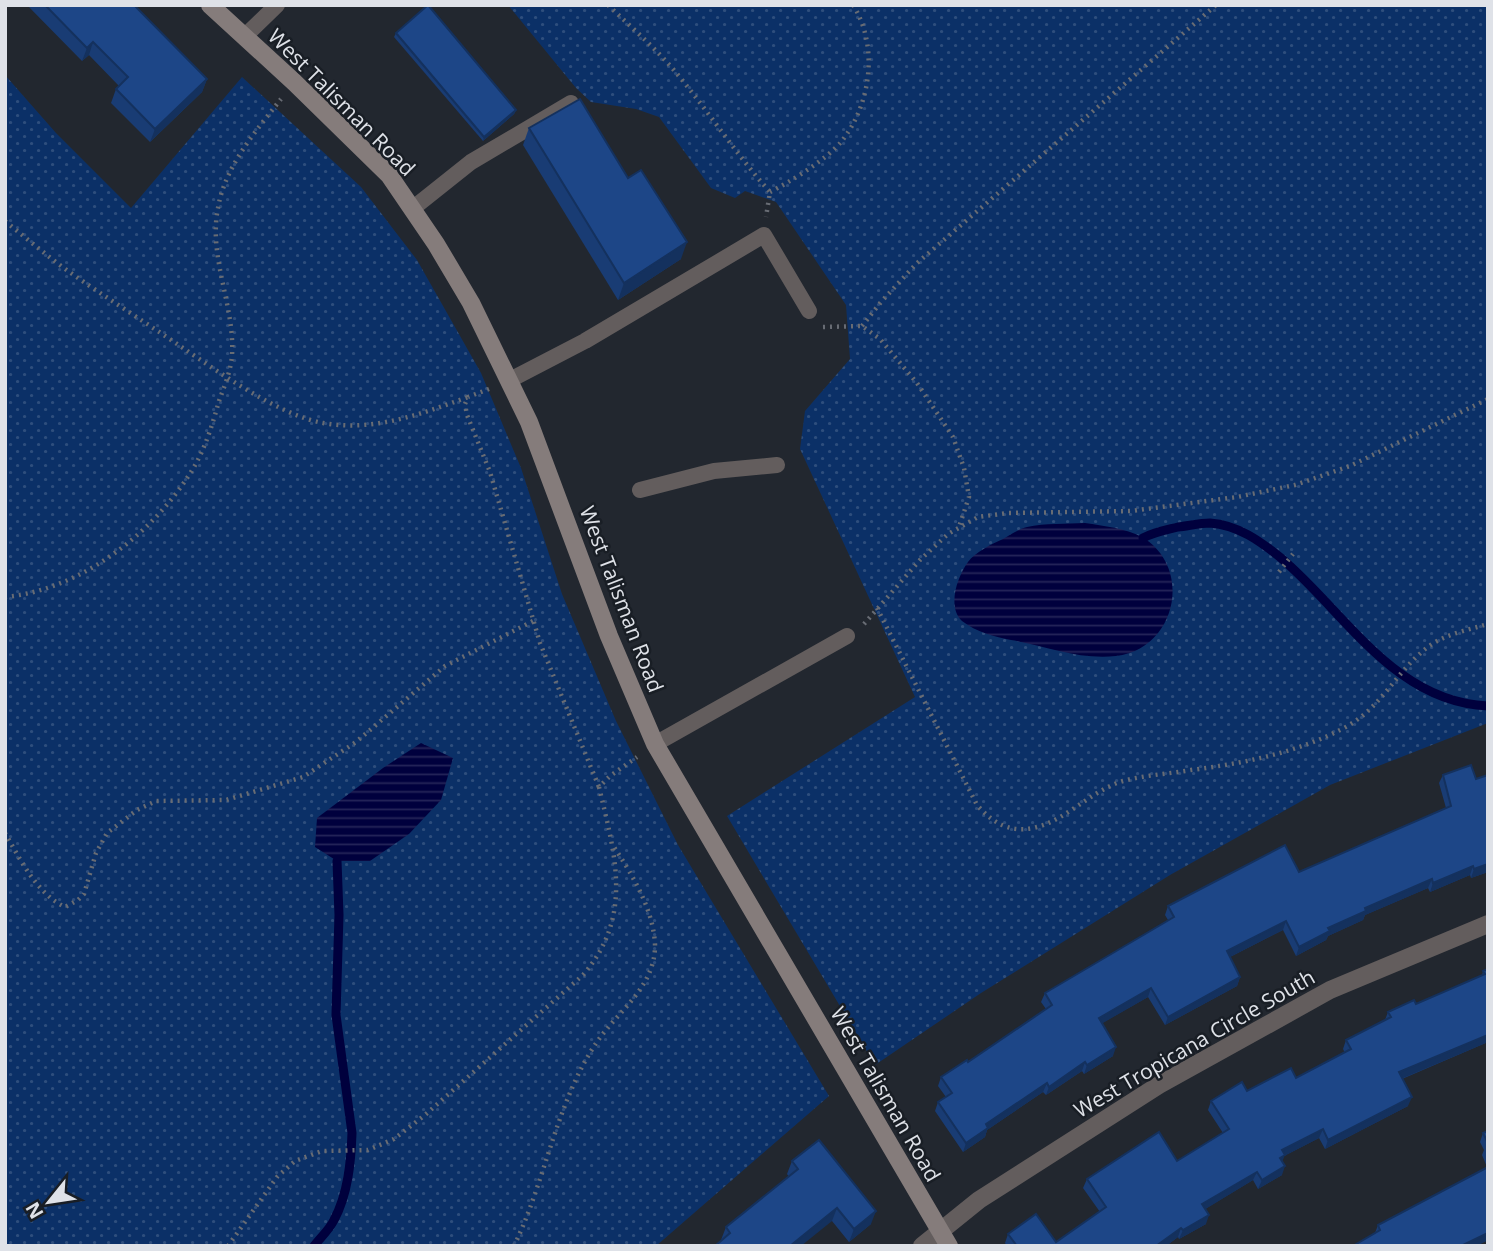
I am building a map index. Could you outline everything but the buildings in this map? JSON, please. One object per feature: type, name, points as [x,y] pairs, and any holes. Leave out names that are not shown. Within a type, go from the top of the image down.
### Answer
[{"type":"street","name":"West Talisman Road","points":[[210,5],[389,175],[471,303],[510,380],[539,446],[609,636],[655,744],[944,1238]]},
{"type":"street","name":"West Tropicana Circle South","points":[[922,1246],[944,1238],[979,1200],[1159,1085],[1330,990],[1488,924]]},
{"type":"lane","points":[[245,36],[277,5]]},
{"type":"lane","points":[[412,209],[471,162],[570,103]]},
{"type":"lane","points":[[510,380],[585,341],[764,235],[809,312]]},
{"type":"lane","points":[[640,490],[714,471],[777,465]]},
{"type":"lane","points":[[655,744],[847,636]]},
{"type":"path","points":[[608,5],[673,69],[746,166],[770,191],[806,170],[841,142],[866,98],[869,51],[865,30],[853,5]]},
{"type":"path","points":[[862,326],[916,264],[1216,5]]},
{"type":"path","points":[[5,597],[28,595],[69,582],[137,536],[166,508],[191,472],[210,432],[232,356],[230,319],[216,234],[222,188],[255,133],[294,82]]},
{"type":"path","points":[[5,221],[66,270],[227,377],[285,409],[322,423],[387,423],[426,413],[510,380]]},
{"type":"path","points":[[817,327],[862,326],[880,339],[917,383],[953,437],[964,468],[969,497],[959,528]]},
{"type":"path","points":[[228,1246],[277,1177],[295,1161],[322,1150],[368,1150],[381,1147],[425,1115],[583,975],[593,963],[609,933],[617,879],[614,845],[599,787],[559,693],[533,621],[490,472],[467,415],[465,404],[468,397]]},
{"type":"path","points":[[847,636],[865,623],[920,560],[947,534],[978,517],[1008,513],[1131,511],[1237,497],[1295,485],[1350,466],[1488,399]]},
{"type":"path","points":[[1279,572],[1293,554]]},
{"type":"path","points":[[877,608],[977,805],[990,821],[1010,828],[1033,828],[1062,816],[1093,795],[1121,782],[1157,774],[1256,760],[1315,742],[1348,726],[1368,711],[1382,699],[1406,667],[1442,638],[1488,624]]},
{"type":"path","points":[[5,833],[25,867],[52,901],[65,907],[79,900],[83,894],[96,853],[107,834],[137,810],[156,801],[226,800],[303,777],[356,742],[445,666],[533,621]]},
{"type":"path","points":[[599,787],[655,744]]},
{"type":"path","points":[[514,1246],[527,1219],[562,1115],[586,1063],[599,1039],[639,991],[650,972],[655,946],[648,911],[634,878],[614,845]]},
{"type":"shaded area","points":[[508,5],[1488,5],[1488,723],[1330,785],[1170,875],[981,993],[875,1065],[727,816],[915,697],[800,449],[805,411],[850,359],[846,305],[776,202],[745,191],[735,198],[711,188],[659,117],[636,109],[591,102],[576,88]]},
{"type":"shaded area","points":[[5,75],[56,133],[131,208],[242,77],[361,187],[417,260],[481,373],[521,468],[562,594],[616,721],[678,845],[829,1096],[656,1246],[5,1246]]},
{"type":"shaded area","points":[[1085,523],[1122,529],[1142,537],[1158,551],[1168,568],[1172,586],[1171,605],[1164,623],[1153,639],[1136,650],[1116,656],[1089,656],[992,636],[962,621],[955,608],[955,592],[964,568],[975,555],[1027,527]]},
{"type":"shaded area","points":[[421,743],[453,758],[441,800],[409,834],[370,861],[337,861],[315,847],[317,818]]},
{"type":"waterway","points":[[1143,538],[1178,527],[1206,523],[1239,530],[1281,558],[1373,651],[1398,672],[1425,689],[1455,701],[1488,706]]},
{"type":"waterway","points":[[314,1246],[330,1227],[343,1200],[352,1144],[336,1015],[339,915],[337,861]]}]
